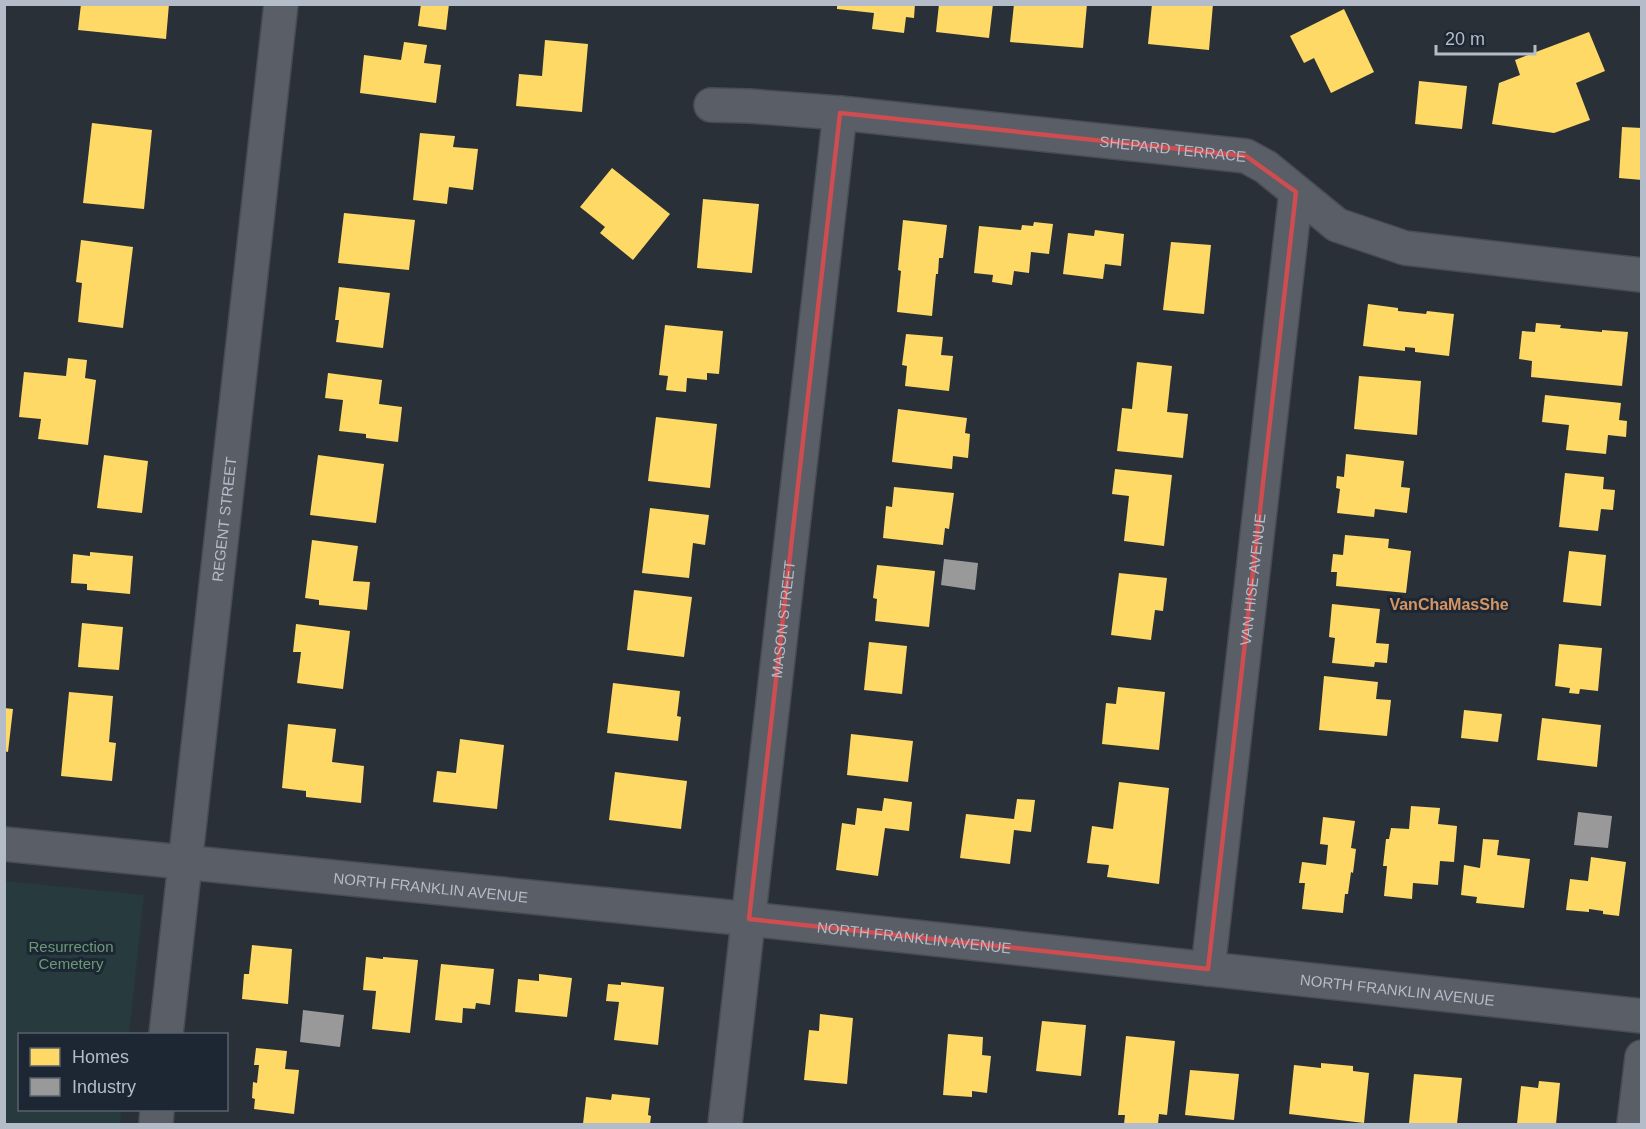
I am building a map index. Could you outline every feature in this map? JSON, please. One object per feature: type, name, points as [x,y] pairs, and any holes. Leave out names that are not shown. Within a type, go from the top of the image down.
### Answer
[{"type":"street","name":"REGENT STREET","points":[[166,1033],[281,4]]},
{"type":"street","name":"SHEPARD TERRACE","points":[[711,105],[840,113],[1246,156],[1266,167],[1337,225],[1406,248],[1641,275]]},
{"type":"street","name":"MASON STREET","points":[[725,1125],[840,113]]},
{"type":"street","name":"VAN HISE AVENUE","points":[[1208,969],[1296,192]]},
{"type":"street","name":"NORTH FRANKLIN AVENUE","points":[[4,844],[749,919],[1641,1016]]},
{"type":"street","points":[[1634,1125],[1641,1057]]},
{"type":"highlighted area","points":[[840,113],[1246,156],[1296,192],[1208,969],[749,919]]},
{"type":"green space","name":"Resurrection Cemetery","points":[[5,881],[144,895],[129,1033],[18,1033],[18,1111],[121,1111],[120,1124],[5,1124]]},
{"type":"building: Homes","points":[[81,4],[169,4],[166,39],[78,30]]},
{"type":"building: Homes","points":[[421,4],[449,4],[446,30],[418,26]]},
{"type":"building: Homes","points":[[837,4],[915,4],[914,18],[906,17],[904,33],[872,29],[874,13],[837,9]]},
{"type":"building: Homes","points":[[939,4],[993,4],[989,38],[936,32]]},
{"type":"building: Homes","points":[[1014,4],[1087,4],[1083,48],[1010,42]]},
{"type":"building: Homes","points":[[1152,4],[1213,4],[1209,50],[1148,44]]},
{"type":"building: Homes","points":[[1344,9],[1374,72],[1331,93],[1314,58],[1304,63],[1290,36]]},
{"type":"building: Homes","points":[[1589,32],[1605,71],[1576,83],[1590,120],[1554,133],[1492,124],[1499,83],[1520,75],[1515,60]]},
{"type":"building: Homes","points":[[545,40],[588,44],[582,112],[516,106],[519,74],[542,76]]},
{"type":"building: Homes","points":[[404,42],[427,45],[424,63],[441,65],[436,103],[360,93],[364,55],[401,60]]},
{"type":"building: Homes","points":[[1419,81],[1467,86],[1462,129],[1415,124]]},
{"type":"building: Homes","points":[[92,123],[152,130],[144,209],[83,203]]},
{"type":"building: Homes","points":[[1622,127],[1642,128],[1642,180],[1619,178]]},
{"type":"building: Homes","points":[[420,133],[455,136],[453,147],[478,149],[473,190],[449,187],[447,204],[413,200]]},
{"type":"building: Homes","points":[[612,168],[670,214],[633,260],[600,233],[605,227],[580,207]]},
{"type":"building: Homes","points":[[703,199],[759,204],[752,273],[697,268]]},
{"type":"building: Homes","points":[[344,213],[415,220],[409,270],[338,263]]},
{"type":"building: Homes","points":[[903,220],[947,225],[943,258],[939,258],[938,274],[936,274],[932,316],[897,312]]},
{"type":"building: Homes","points":[[1034,222],[1053,224],[1049,254],[1031,252],[1029,273],[1014,271],[1012,285],[992,282],[993,275],[974,273],[979,226],[1021,230],[1022,225],[1033,226]]},
{"type":"building: Homes","points":[[1095,230],[1124,234],[1121,266],[1105,264],[1103,279],[1063,274],[1068,233],[1094,236]]},
{"type":"building: Homes","points":[[81,240],[133,247],[123,328],[78,322],[82,283],[76,282]]},
{"type":"building: Homes","points":[[1171,242],[1211,245],[1204,314],[1163,310]]},
{"type":"building: Homes","points":[[339,287],[390,293],[383,348],[336,342],[339,320],[335,320]]},
{"type":"building: Homes","points":[[1368,304],[1398,308],[1398,311],[1454,314],[1449,356],[1415,352],[1415,348],[1405,347],[1405,351],[1363,346]]},
{"type":"building: Homes","points":[[1536,323],[1561,325],[1560,328],[1628,332],[1622,386],[1531,377],[1532,361],[1519,359],[1522,331],[1535,332]]},
{"type":"building: Homes","points":[[665,325],[723,331],[719,374],[707,373],[707,380],[687,378],[686,392],[666,390],[668,376],[659,375]]},
{"type":"building: Homes","points":[[906,334],[943,337],[941,355],[953,356],[949,391],[905,386],[907,366],[902,365]]},
{"type":"building: Homes","points":[[68,358],[87,360],[85,378],[96,380],[88,445],[38,439],[41,419],[19,417],[24,372],[66,376]]},
{"type":"building: Homes","points":[[1137,362],[1172,366],[1167,412],[1188,414],[1183,458],[1117,451],[1122,408],[1132,409]]},
{"type":"building: Homes","points":[[328,373],[382,380],[379,404],[402,407],[398,442],[366,438],[366,434],[339,431],[343,400],[325,398]]},
{"type":"building: Homes","points":[[1359,376],[1421,381],[1417,435],[1354,429]]},
{"type":"building: Homes","points":[[1545,395],[1621,403],[1619,420],[1627,421],[1626,437],[1608,435],[1606,454],[1566,450],[1569,425],[1542,422]]},
{"type":"building: Homes","points":[[898,409],[967,418],[965,433],[970,434],[968,458],[953,456],[952,469],[892,462]]},
{"type":"building: Homes","points":[[656,417],[717,424],[710,488],[648,481]]},
{"type":"building: Homes","points":[[1346,454],[1404,461],[1401,487],[1410,488],[1407,513],[1375,509],[1374,517],[1337,513],[1340,489],[1336,488],[1337,476],[1344,477]]},
{"type":"building: Homes","points":[[104,455],[148,461],[142,513],[97,508]]},
{"type":"building: Homes","points":[[318,455],[384,464],[376,523],[310,515]]},
{"type":"building: Homes","points":[[1115,469],[1172,475],[1164,546],[1124,541],[1129,496],[1112,494]]},
{"type":"building: Homes","points":[[1565,473],[1604,477],[1603,489],[1615,490],[1613,510],[1601,509],[1598,531],[1559,527]]},
{"type":"building: Homes","points":[[894,487],[954,493],[949,529],[945,528],[943,545],[883,538],[886,506],[892,507]]},
{"type":"building: Homes","points":[[650,508],[709,515],[705,545],[693,543],[689,578],[642,573]]},
{"type":"building: Homes","points":[[1345,535],[1389,539],[1388,548],[1411,551],[1406,593],[1336,586],[1337,572],[1331,572],[1333,554],[1343,555]]},
{"type":"building: Homes","points":[[312,540],[358,546],[353,581],[370,582],[367,610],[319,605],[319,600],[305,598]]},
{"type":"building: Homes","points":[[1569,551],[1606,555],[1601,606],[1563,602]]},
{"type":"building: Homes","points":[[90,552],[133,556],[130,594],[87,590],[87,584],[71,583],[73,554],[90,556]]},
{"type":"building: Homes","points":[[877,565],[935,571],[929,627],[875,621],[877,599],[873,598]]},
{"type":"building: Homes","points":[[1119,573],[1167,578],[1163,611],[1155,610],[1151,640],[1111,635]]},
{"type":"building: Homes","points":[[634,590],[692,597],[684,657],[627,650]]},
{"type":"building: Homes","points":[[1332,604],[1380,609],[1376,643],[1389,644],[1387,663],[1375,662],[1374,667],[1332,663],[1335,638],[1329,637]]},
{"type":"building: Homes","points":[[82,623],[123,627],[119,670],[78,667]]},
{"type":"building: Homes","points":[[296,624],[350,631],[343,689],[297,683],[301,652],[293,652]]},
{"type":"building: Homes","points":[[869,642],[907,646],[902,694],[864,690]]},
{"type":"building: Homes","points":[[1559,644],[1602,648],[1598,691],[1580,689],[1579,694],[1569,693],[1570,688],[1555,686]]},
{"type":"building: Homes","points":[[1324,676],[1378,682],[1376,699],[1391,700],[1387,736],[1319,730]]},
{"type":"building: Homes","points":[[613,683],[680,691],[677,716],[681,717],[678,741],[607,733]]},
{"type":"building: Homes","points":[[1118,687],[1165,692],[1159,750],[1102,744],[1106,703],[1116,704]]},
{"type":"building: Homes","points":[[69,692],[113,696],[109,742],[116,743],[112,781],[61,776]]},
{"type":"building: Homes","points":[[4,708],[13,709],[8,752],[4,751]]},
{"type":"building: Homes","points":[[1464,710],[1502,714],[1498,742],[1461,738]]},
{"type":"building: Homes","points":[[1542,718],[1601,725],[1597,767],[1537,760]]},
{"type":"building: Homes","points":[[288,724],[336,729],[332,762],[364,766],[361,803],[306,797],[306,791],[282,788]]},
{"type":"building: Homes","points":[[851,734],[913,741],[908,782],[847,775]]},
{"type":"building: Homes","points":[[460,739],[504,745],[497,809],[433,802],[437,771],[456,773]]},
{"type":"building: Homes","points":[[615,772],[687,781],[681,829],[609,820]]},
{"type":"building: Homes","points":[[1119,782],[1169,788],[1159,884],[1107,877],[1109,865],[1087,863],[1092,826],[1113,829]]},
{"type":"building: Homes","points":[[884,798],[912,802],[909,831],[885,828],[878,876],[836,870],[842,823],[855,825],[857,808],[882,811]]},
{"type":"building: Homes","points":[[1017,799],[1035,800],[1031,832],[1014,830],[1010,864],[960,858],[966,814],[1014,819]]},
{"type":"building: Homes","points":[[1411,806],[1440,808],[1438,824],[1457,826],[1454,862],[1440,861],[1438,885],[1413,883],[1412,899],[1384,896],[1387,866],[1383,866],[1386,839],[1389,839],[1391,828],[1409,829]]},
{"type":"building: Homes","points":[[1323,817],[1355,821],[1351,848],[1356,849],[1353,873],[1351,872],[1348,894],[1345,894],[1343,913],[1302,909],[1305,883],[1299,883],[1302,862],[1326,865],[1328,845],[1320,844]]},
{"type":"building: Homes","points":[[1483,839],[1499,840],[1497,855],[1530,859],[1524,908],[1476,903],[1477,897],[1461,895],[1464,865],[1480,868]]},
{"type":"building: Homes","points":[[1591,857],[1626,862],[1619,916],[1589,909],[1589,912],[1566,910],[1570,879],[1588,881]]},
{"type":"building: Homes","points":[[252,945],[292,949],[288,1004],[242,999],[244,974],[249,974]]},
{"type":"building: Homes","points":[[366,957],[418,960],[410,1033],[372,1029],[376,991],[363,990]]},
{"type":"building: Homes","points":[[441,964],[494,969],[490,1005],[476,1003],[475,1009],[463,1008],[462,1023],[435,1020]]},
{"type":"building: Homes","points":[[539,974],[572,978],[567,1017],[515,1012],[518,979],[539,981]]},
{"type":"building: Homes","points":[[621,982],[664,987],[658,1045],[614,1040],[619,1002],[606,1001],[608,984],[621,985]]},
{"type":"building: Homes","points":[[820,1014],[853,1018],[847,1084],[804,1080],[809,1030],[819,1031]]},
{"type":"building: Homes","points":[[1042,1021],[1086,1025],[1081,1076],[1036,1071]]},
{"type":"building: Homes","points":[[948,1034],[983,1037],[982,1055],[991,1056],[987,1093],[972,1091],[972,1097],[943,1095]]},
{"type":"building: Homes","points":[[1126,1036],[1175,1041],[1167,1115],[1159,1114],[1158,1124],[1124,1124],[1125,1115],[1118,1115]]},
{"type":"building: Homes","points":[[256,1048],[287,1051],[285,1069],[299,1070],[294,1114],[254,1109],[253,1082],[257,1083],[259,1065],[254,1065]]},
{"type":"building: Homes","points":[[1321,1063],[1353,1066],[1353,1071],[1369,1073],[1364,1123],[1289,1114],[1294,1065],[1321,1068]]},
{"type":"building: Homes","points":[[1190,1070],[1239,1074],[1234,1120],[1185,1115]]},
{"type":"building: Homes","points":[[1414,1074],[1462,1078],[1457,1124],[1409,1123]]},
{"type":"building: Homes","points":[[1539,1081],[1560,1083],[1556,1124],[1517,1124],[1521,1086],[1538,1088]]},
{"type":"building: Homes","points":[[612,1094],[650,1098],[648,1115],[651,1116],[650,1124],[583,1124],[586,1097],[611,1100]]},
{"type":"building: Industry","points":[[944,559],[978,563],[975,590],[941,585]]},
{"type":"building: Industry","points":[[1578,812],[1612,816],[1608,848],[1574,845]]},
{"type":"building: Industry","points":[[303,1010],[344,1015],[340,1047],[300,1042]]},
{"type":"district","name":"VanChaMasShe","points":[[1449,604]]}]
